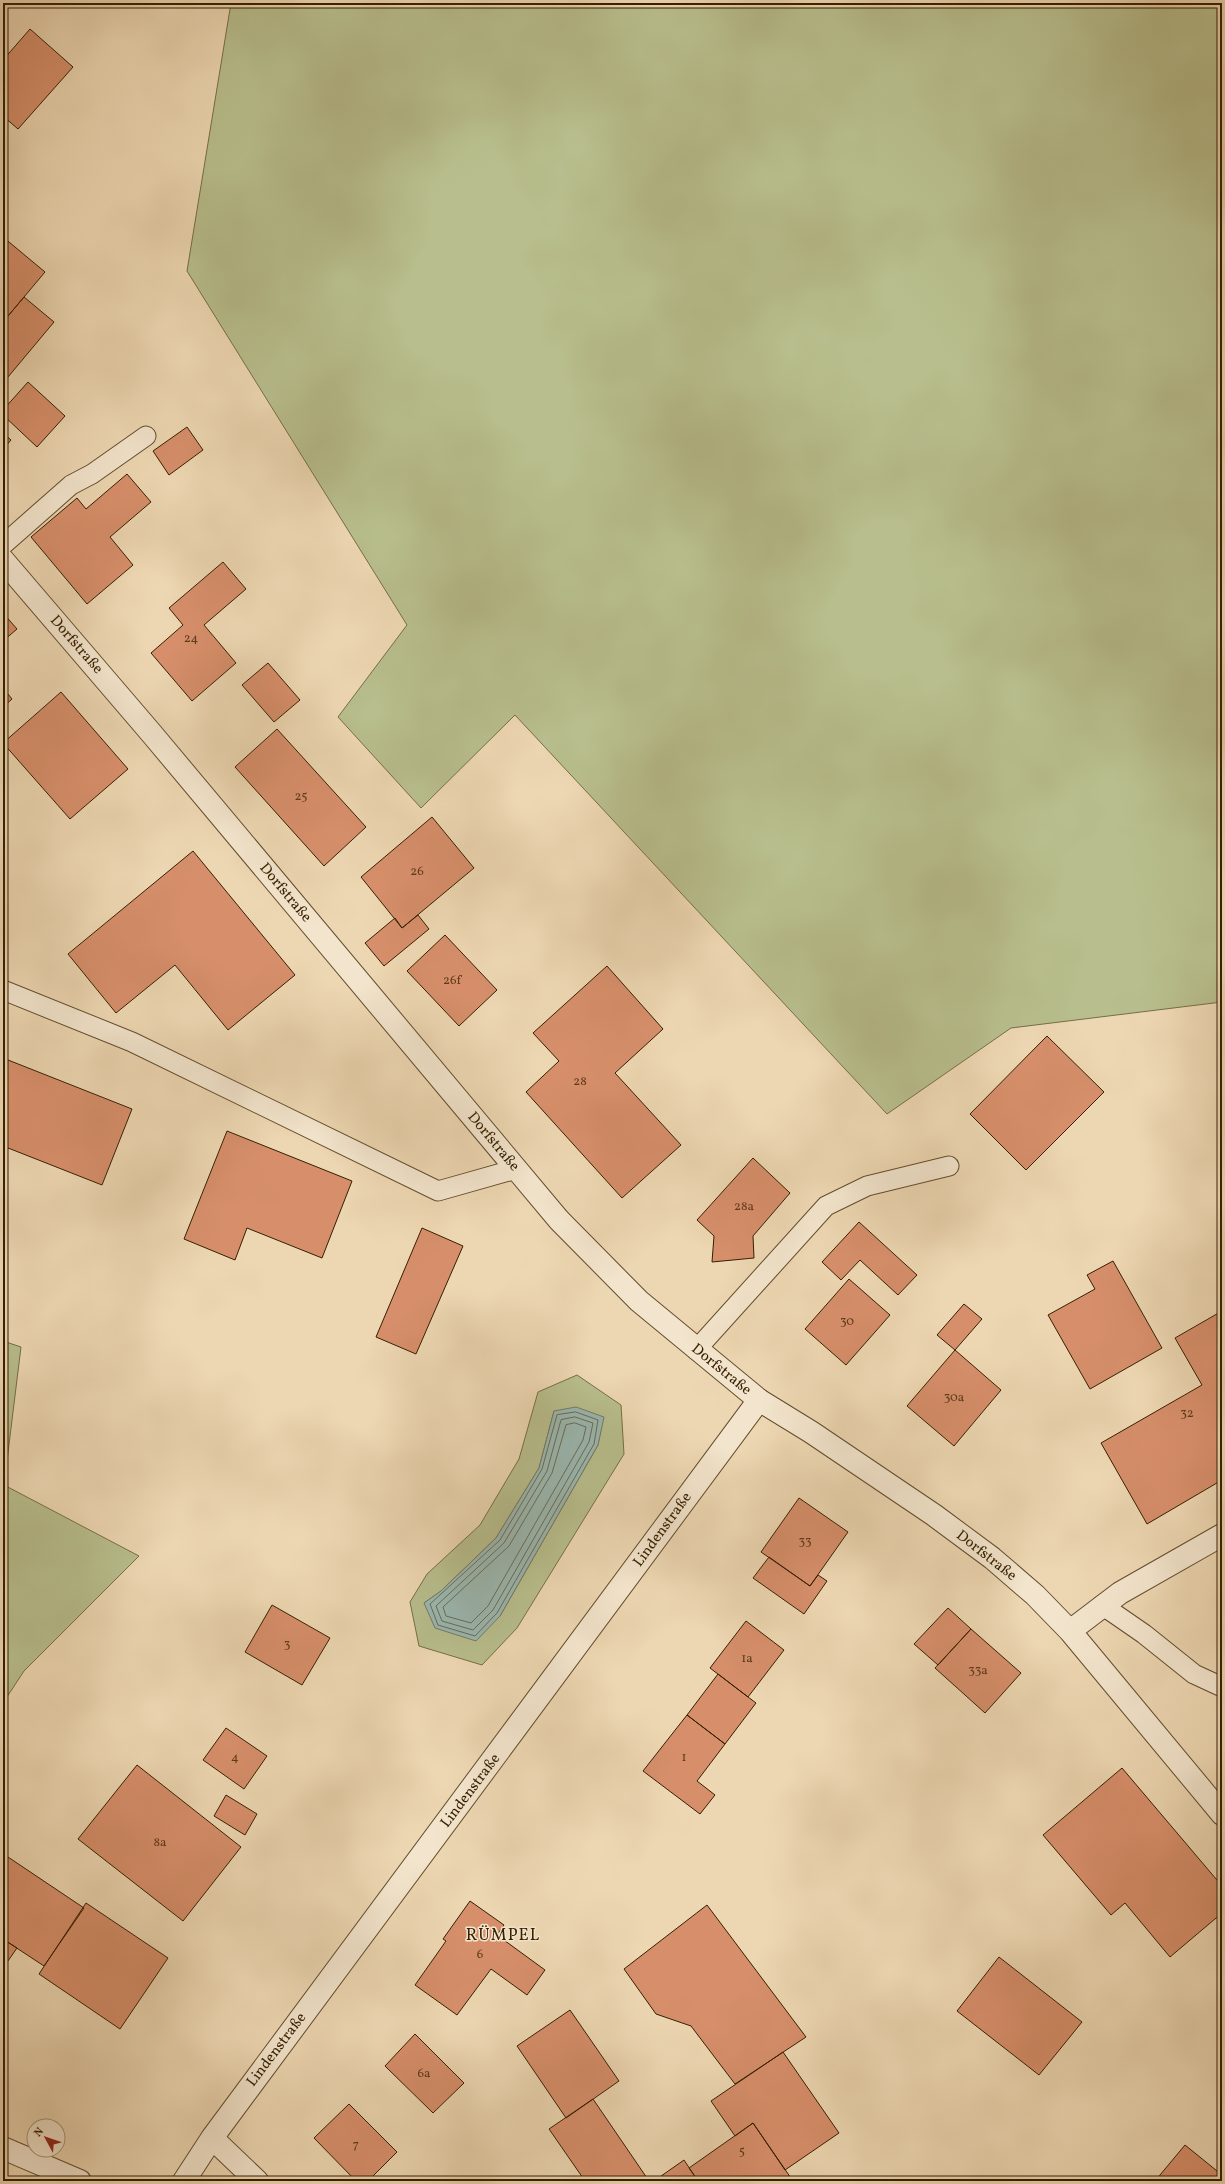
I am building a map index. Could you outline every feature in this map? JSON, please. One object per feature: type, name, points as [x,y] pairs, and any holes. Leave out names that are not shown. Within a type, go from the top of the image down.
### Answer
[{"type":"street","name":"Dorfstraße","points":[[3,560],[152,734],[559,1220],[634,1296],[696,1350],[759,1400],[811,1432],[915,1502],[992,1558],[1035,1595],[1070,1631],[1222,1814]]},
{"type":"street","name":"Lindenstraße","points":[[184,2181],[212,2138],[759,1400]]},
{"type":"street","points":[[1070,1631],[1102,1605],[1222,1535]]},
{"type":"street","points":[[212,2138],[257,2181]]},
{"type":"street","points":[[3,2148],[80,2181]]},
{"type":"lane","points":[[3,545],[71,485],[92,474],[146,436]]},
{"type":"lane","points":[[3,990],[132,1042],[438,1191],[516,1170]]},
{"type":"lane","points":[[696,1350],[826,1206],[867,1186],[949,1166]]},
{"type":"lane","points":[[1102,1605],[1144,1634],[1194,1674],[1222,1687]]},
{"type":"green space","points":[[231,3],[1222,3],[1222,1002],[1011,1028],[887,1114],[515,715],[421,808],[338,717],[407,625],[187,271]]},
{"type":"green space","points":[[3,1341],[21,1347],[4,1485],[139,1556],[24,1671],[3,1703]]},
{"type":"green space","points":[[577,1375],[621,1405],[624,1454],[517,1628],[482,1665],[419,1646],[410,1602],[427,1574],[480,1525],[519,1459],[538,1392]],"holes":[[[554,1411],[603,1417],[598,1445],[500,1616],[424,1603],[441,1591],[496,1538],[539,1468]]]},
{"type":"water","points":[[576,1407],[604,1417],[598,1445],[500,1616],[476,1641],[435,1628],[424,1603],[441,1591],[496,1538],[539,1468],[554,1411]]},
{"type":"building","points":[[30,29],[73,67],[18,129],[3,116],[3,60]]},
{"type":"building","points":[[3,237],[45,272],[3,322]]},
{"type":"building","points":[[24,297],[54,322],[3,383],[3,322]]},
{"type":"building","points":[[28,382],[65,416],[37,447],[3,415],[3,410]]},
{"type":"building","points":[[187,427],[203,450],[169,475],[153,451]]},
{"type":"building","points":[[3,433],[11,440],[3,449]]},
{"type":"building","points":[[127,474],[151,502],[110,537],[133,565],[87,604],[31,537],[77,498],[86,509]]},
{"type":"building","points":[[223,562],[246,589],[204,625],[236,663],[192,701],[151,653],[183,625],[169,608]]},
{"type":"building","points":[[3,613],[17,629],[3,641]]},
{"type":"building","points":[[268,663],[300,700],[274,722],[242,685]]},
{"type":"building","points":[[3,688],[12,699],[3,707]]},
{"type":"building","points":[[61,692],[128,769],[70,819],[3,743]]},
{"type":"building","points":[[277,729],[366,827],[324,866],[235,767]]},
{"type":"building","points":[[432,817],[474,868],[402,928],[361,877]]},
{"type":"building","points":[[193,851],[295,975],[228,1030],[175,965],[116,1013],[68,954]]},
{"type":"building","points":[[418,915],[429,929],[384,966],[365,943],[395,918],[402,928]]},
{"type":"building","points":[[445,935],[497,990],[459,1026],[407,971]]},
{"type":"building","points":[[607,966],[663,1029],[615,1073],[681,1145],[622,1198],[526,1092],[559,1061],[533,1033]]},
{"type":"building","points":[[1047,1036],[1104,1092],[1026,1170],[970,1114]]},
{"type":"building","points":[[3,1058],[132,1109],[102,1185],[3,1146]]},
{"type":"building","points":[[227,1131],[352,1181],[322,1258],[247,1228],[235,1260],[184,1239]]},
{"type":"building","points":[[753,1158],[790,1193],[753,1236],[754,1258],[712,1262],[714,1236],[697,1220]]},
{"type":"building","points":[[859,1222],[917,1275],[898,1295],[860,1260],[841,1280],[822,1262]]},
{"type":"building","points":[[422,1228],[463,1246],[416,1354],[376,1337]]},
{"type":"building","points":[[1113,1261],[1162,1348],[1090,1389],[1048,1315],[1095,1289],[1087,1275]]},
{"type":"building","points":[[849,1279],[890,1315],[846,1365],[805,1329]]},
{"type":"building","points":[[964,1304],[982,1319],[955,1350],[937,1335]]},
{"type":"building","points":[[1222,1311],[1222,1480],[1147,1524],[1101,1443],[1202,1385],[1175,1338]]},
{"type":"building","points":[[955,1350],[1001,1390],[954,1446],[907,1406]]},
{"type":"building","points":[[799,1498],[848,1532],[810,1586],[761,1552]]},
{"type":"building","points":[[769,1557],[810,1586],[818,1575],[827,1581],[804,1614],[753,1578]]},
{"type":"building","points":[[272,1605],[330,1638],[302,1685],[245,1652]]},
{"type":"building","points":[[948,1608],[971,1629],[938,1665],[914,1644]]},
{"type":"building","points":[[746,1621],[784,1650],[748,1697],[710,1668]]},
{"type":"building","points":[[971,1629],[1021,1673],[985,1713],[935,1668]]},
{"type":"building","points":[[718,1674],[756,1703],[725,1744],[687,1715]]},
{"type":"building","points":[[687,1715],[725,1744],[697,1781],[715,1795],[700,1814],[643,1771]]},
{"type":"building","points":[[226,1728],[267,1756],[244,1789],[203,1760]]},
{"type":"building","points":[[137,1765],[241,1847],[183,1921],[78,1839]]},
{"type":"building","points":[[1122,1768],[1222,1886],[1222,1913],[1170,1957],[1125,1903],[1111,1915],[1043,1835]]},
{"type":"building","points":[[226,1795],[257,1814],[245,1835],[214,1816]]},
{"type":"building","points":[[5,1855],[84,1908],[44,1966],[3,1939]]},
{"type":"building","points":[[470,1901],[504,1925],[497,1935],[545,1970],[527,1995],[491,1969],[457,2015],[415,1985],[446,1941],[443,1939]]},
{"type":"building","points":[[86,1903],[168,1958],[120,2029],[39,1974]]},
{"type":"building","points":[[707,1905],[806,2037],[735,2084],[691,2026],[656,2014],[624,1969]]},
{"type":"building","points":[[3,1939],[17,1948],[3,1968]]},
{"type":"building","points":[[999,1957],[1082,2022],[1039,2075],[957,2011]]},
{"type":"building","points":[[570,2010],[619,2081],[566,2118],[517,2046]]},
{"type":"building","points":[[415,2034],[464,2083],[433,2113],[385,2066]]},
{"type":"building","points":[[783,2052],[839,2133],[785,2170],[753,2123],[735,2136],[711,2101]]},
{"type":"building","points":[[593,2099],[649,2181],[585,2181],[549,2129]]},
{"type":"building","points":[[349,2104],[397,2152],[368,2181],[356,2181],[314,2138]]},
{"type":"building","points":[[753,2123],[793,2181],[698,2181],[689,2168]]},
{"type":"building","points":[[1185,2145],[1222,2175],[1222,2181],[1155,2181]]},
{"type":"building","points":[[684,2160],[698,2181],[654,2181]]},
{"type":"district","name":"RÜMPEL","points":[[503,1935]]}]
